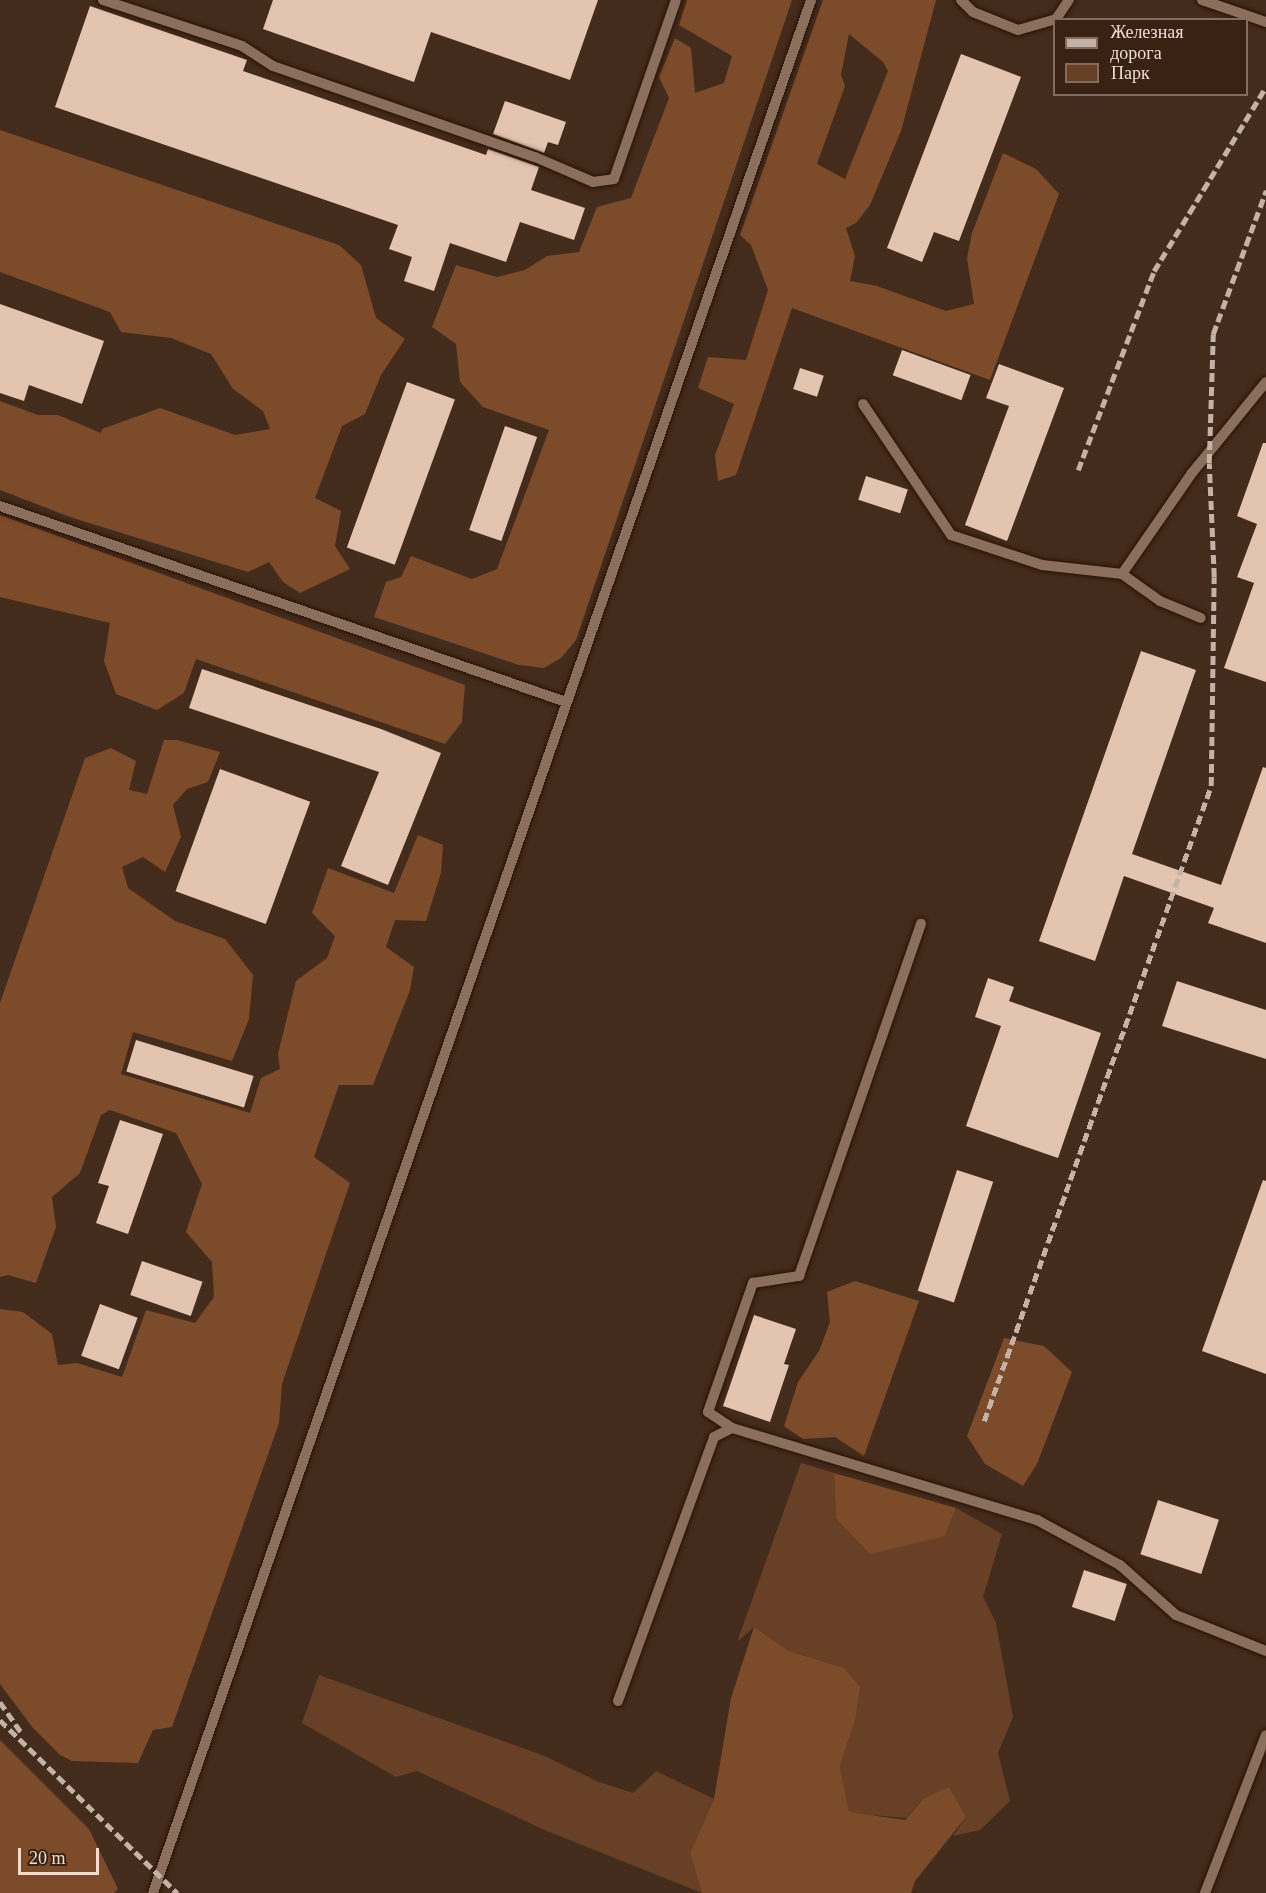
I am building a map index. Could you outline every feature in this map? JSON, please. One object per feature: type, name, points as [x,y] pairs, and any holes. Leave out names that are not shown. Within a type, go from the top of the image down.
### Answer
[{"type":"lane","points":[[103,0],[242,46],[273,66],[535,157],[593,182],[614,179],[676,0]]},
{"type":"lane","points":[[153,1893],[811,0]]},
{"type":"lane","points":[[961,0],[973,12],[1018,30],[1053,20]]},
{"type":"lane","points":[[1057,18],[1069,0]]},
{"type":"lane","points":[[1202,0],[1266,22]]},
{"type":"lane","points":[[1122,574],[1192,473],[1266,382]]},
{"type":"lane","points":[[863,404],[951,536],[1042,565],[1122,574],[1160,601],[1202,618]]},
{"type":"lane","points":[[0,506],[566,702]]},
{"type":"lane","points":[[921,923],[799,1276],[753,1283],[708,1412],[732,1428],[1037,1520],[1120,1565],[1176,1615],[1266,1651]]},
{"type":"lane","points":[[618,1701],[714,1437],[732,1428]]},
{"type":"lane","points":[[1204,1893],[1266,1735]]},
{"type":"green space","points":[[801,1463],[834,1473],[836,1518],[945,1536],[956,1508],[1002,1534],[983,1597],[996,1623],[1013,1717],[998,1753],[1010,1801],[980,1830],[953,1836],[966,1817],[923,1799],[906,1818],[849,1813],[840,1766],[855,1721],[844,1668],[789,1651],[754,1627],[737,1642]]},
{"type":"green space","points":[[319,1675],[542,1755],[599,1782],[633,1793],[656,1771],[714,1799],[690,1853],[702,1893],[547,1831],[417,1771],[396,1777],[302,1723]]},
{"type":"shaded area","points":[[687,0],[792,0],[576,640],[561,658],[544,668],[519,665],[374,617],[386,582],[401,577],[411,556],[472,579],[497,569],[549,430],[483,407],[460,382],[456,344],[432,327],[456,265],[497,277],[525,270],[547,256],[579,252],[597,207],[631,198],[669,98],[659,77],[675,38],[691,48],[695,93],[724,83],[732,56],[679,25]]},
{"type":"shaded area","points":[[823,0],[936,0],[901,131],[870,205],[856,223],[846,228],[855,256],[850,281],[877,286],[946,311],[974,304],[967,258],[972,233],[1003,153],[1036,169],[1059,194],[990,380],[792,308],[736,475],[718,481],[715,455],[734,404],[698,388],[708,357],[746,360],[768,290],[751,245],[740,235]],"holes":[[[849,34],[883,62],[888,71],[845,179],[817,164],[845,86],[841,75]]]},
{"type":"shaded area","points":[[0,130],[339,245],[361,265],[376,318],[405,339],[381,375],[365,414],[342,426],[315,498],[341,511],[335,546],[350,569],[300,593],[283,582],[269,562],[248,572],[73,518],[0,490],[0,401],[38,415],[58,415],[101,433],[102,429],[160,408],[235,435],[270,429],[263,411],[233,389],[211,354],[171,338],[121,332],[110,312],[0,272]]},
{"type":"shaded area","points":[[0,515],[465,685],[462,722],[445,744],[196,659],[184,693],[157,710],[116,694],[104,661],[110,623],[0,597]]},
{"type":"shaded area","points":[[164,740],[177,740],[220,752],[208,782],[187,789],[173,805],[181,837],[165,872],[143,857],[122,867],[128,888],[175,921],[225,939],[253,975],[249,1019],[232,1061],[133,1032],[121,1074],[250,1113],[261,1078],[280,1069],[278,1054],[296,981],[327,958],[335,936],[312,913],[328,868],[394,893],[418,835],[443,845],[441,873],[426,921],[395,920],[386,947],[414,967],[410,990],[373,1085],[339,1085],[314,1157],[350,1183],[282,1384],[279,1423],[172,1727],[153,1730],[138,1763],[72,1761],[60,1755],[33,1728],[0,1684],[0,1309],[23,1312],[52,1334],[58,1365],[77,1363],[122,1377],[146,1310],[195,1323],[214,1297],[212,1262],[186,1232],[202,1184],[176,1133],[110,1110],[101,1115],[80,1173],[52,1197],[56,1227],[36,1283],[8,1275],[0,1277],[0,1003],[85,758],[111,748],[136,761],[129,790],[147,794]]},
{"type":"shaded area","points":[[855,1281],[919,1301],[864,1456],[835,1437],[803,1439],[784,1426],[798,1382],[819,1351],[830,1322],[827,1292]]},
{"type":"shaded area","points":[[1004,1338],[1044,1346],[1072,1372],[1037,1464],[1023,1486],[985,1464],[967,1436]]},
{"type":"shaded area","points":[[834,1473],[956,1508],[945,1536],[870,1554],[836,1518]]},
{"type":"shaded area","points":[[754,1627],[789,1651],[844,1668],[860,1687],[855,1721],[840,1766],[849,1812],[905,1820],[923,1799],[949,1787],[966,1817],[915,1881],[911,1893],[702,1893],[690,1853],[714,1799],[731,1698]]},
{"type":"shaded area","points":[[0,1740],[89,1829],[118,1889],[114,1893],[0,1893]]},
{"type":"building","points":[[273,0],[598,0],[570,80],[431,32],[414,82],[263,29]]},
{"type":"building","points":[[90,6],[247,60],[243,71],[486,155],[488,149],[539,167],[531,190],[585,208],[574,240],[520,222],[506,262],[450,243],[434,291],[404,281],[412,257],[389,249],[398,225],[55,107]]},
{"type":"building","points":[[961,54],[1021,77],[959,241],[934,232],[922,262],[887,248]]},
{"type":"building","points":[[505,101],[566,122],[558,145],[548,142],[544,153],[493,134]]},
{"type":"building","points":[[0,304],[104,341],[82,404],[29,385],[24,401],[0,393]]},
{"type":"building","points":[[902,350],[971,375],[961,400],[893,375]]},
{"type":"building","points":[[999,364],[1064,388],[1007,541],[965,525],[1009,406],[986,398]]},
{"type":"building","points":[[800,368],[824,376],[817,397],[793,389]]},
{"type":"building","points":[[407,382],[455,399],[395,565],[347,547]]},
{"type":"building","points":[[505,426],[537,437],[501,541],[469,530]]},
{"type":"building","points":[[1263,443],[1266,443],[1266,682],[1224,668],[1254,583],[1237,577],[1257,524],[1237,516]]},
{"type":"building","points":[[866,476],[908,490],[900,513],[858,500]]},
{"type":"building","points":[[1141,651],[1196,670],[1132,854],[1221,885],[1263,767],[1266,768],[1266,943],[1208,923],[1214,908],[1124,876],[1095,961],[1039,941]]},
{"type":"building","points":[[202,669],[381,729],[441,753],[388,885],[341,866],[379,772],[189,708]]},
{"type":"building","points":[[220,769],[310,802],[266,924],[176,891]]},
{"type":"building","points":[[988,978],[1014,987],[1009,1001],[1101,1033],[1058,1158],[966,1126],[1001,1026],[975,1017]]},
{"type":"building","points":[[1177,981],[1266,1010],[1266,1059],[1162,1026]]},
{"type":"building","points":[[136,1040],[254,1076],[244,1108],[126,1072]]},
{"type":"building","points":[[120,1120],[163,1134],[128,1234],[96,1223],[109,1186],[98,1183]]},
{"type":"building","points":[[957,1170],[993,1182],[954,1303],[918,1291]]},
{"type":"building","points":[[1263,1180],[1266,1181],[1266,1374],[1202,1351]]},
{"type":"building","points":[[142,1261],[203,1282],[191,1316],[130,1295]]},
{"type":"building","points":[[100,1304],[138,1318],[119,1369],[81,1356]]},
{"type":"building","points":[[754,1315],[796,1329],[784,1364],[789,1365],[770,1422],[723,1406]]},
{"type":"building","points":[[1158,1500],[1219,1520],[1201,1574],[1140,1554]]},
{"type":"building","points":[[1084,1570],[1127,1584],[1115,1621],[1072,1607]]},
{"type":"railway","points":[[1078,470],[1154,271],[1266,87]]},
{"type":"railway","points":[[984,1421],[1211,786],[1214,577],[1209,463],[1213,334],[1266,191]]},
{"type":"railway","points":[[0,1702],[22,1733]]},
{"type":"railway","points":[[0,1720],[177,1893]]}]
